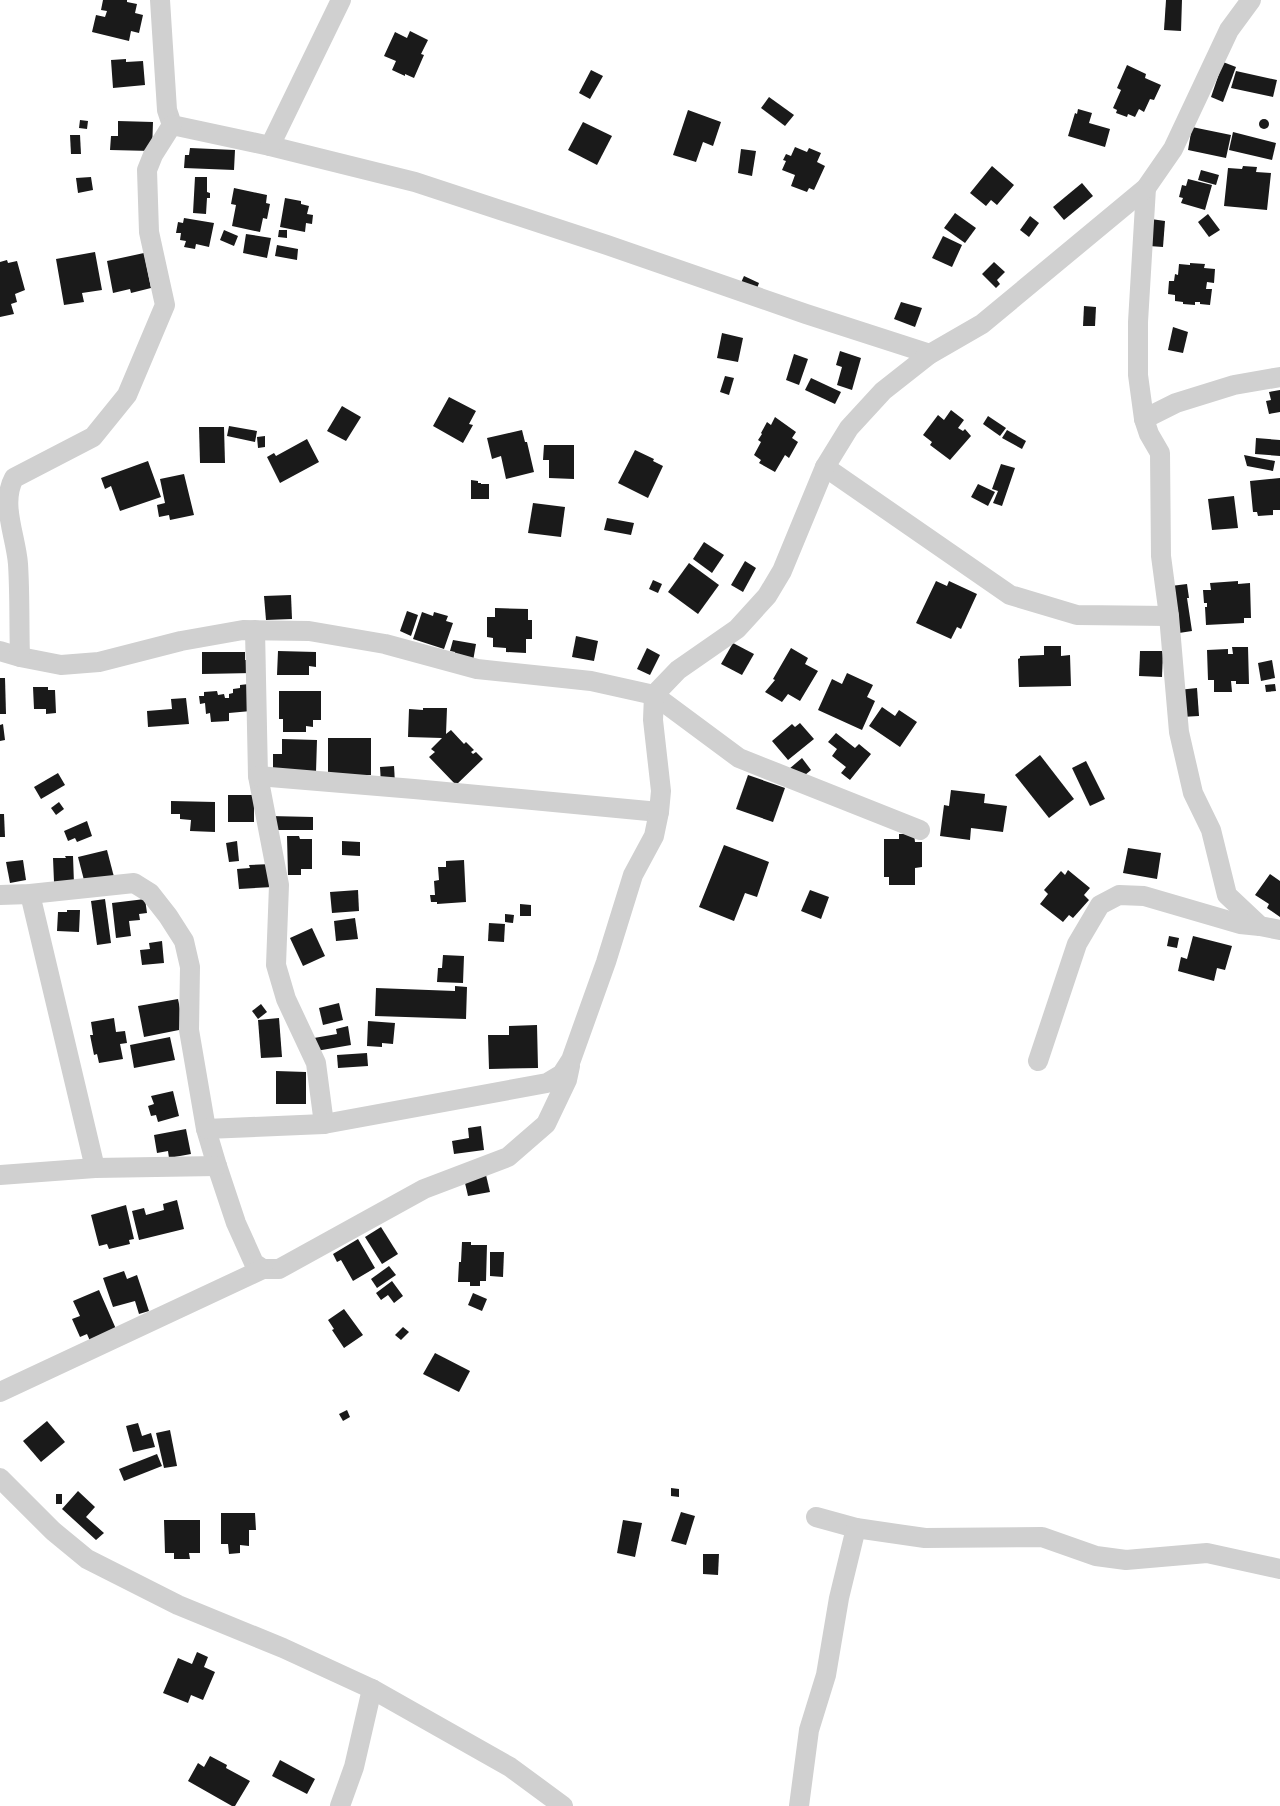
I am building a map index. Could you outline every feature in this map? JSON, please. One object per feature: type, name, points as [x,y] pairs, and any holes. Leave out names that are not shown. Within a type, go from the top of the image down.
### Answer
[{"type":"street","points":[[160,0],[167,110],[172,124]]},
{"type":"street","points":[[270,146],[341,0]]},
{"type":"street","points":[[0,1392],[263,1269],[279,1269],[424,1189],[508,1157],[546,1124],[567,1080],[571,1060],[606,962],[633,875],[654,836],[661,791],[653,720],[654,695],[678,670],[737,629],[767,596],[782,570],[825,466],[849,428],[883,391],[930,354],[982,324],[1146,188],[1173,149],[1229,30],[1251,0]]},
{"type":"street","points":[[172,124],[415,182],[930,354]]},
{"type":"street","points":[[20,657],[18,563],[9,508],[9,486],[14,477],[93,437],[127,394],[165,304],[149,232],[147,170],[153,155],[172,124]]},
{"type":"street","points":[[1146,188],[1138,322],[1138,375],[1144,418],[1149,434],[1160,453],[1161,556],[1169,616],[1179,732],[1193,793],[1211,830],[1227,895],[1260,926]]},
{"type":"street","points":[[1144,418],[1176,403],[1234,385],[1280,377]]},
{"type":"street","points":[[825,466],[1010,595],[1077,615],[1169,616]]},
{"type":"street","points":[[0,651],[61,665],[99,662],[181,641],[243,630],[309,631],[385,644],[477,669],[591,681],[654,695],[739,758],[920,830]]},
{"type":"street","points":[[255,630],[258,777],[279,885],[276,965],[286,999],[316,1063],[324,1124]]},
{"type":"street","points":[[258,777],[659,812]]},
{"type":"street","points":[[0,895],[134,883],[150,893],[168,916],[184,941],[190,967],[189,1030],[206,1129],[236,1222],[254,1263],[263,1269]]},
{"type":"street","points":[[30,894],[95,1168]]},
{"type":"street","points":[[1038,1061],[1077,944],[1100,905],[1119,895],[1144,896],[1240,924],[1280,930]]},
{"type":"street","points":[[206,1129],[324,1124],[547,1083],[562,1074],[571,1060]]},
{"type":"street","points":[[0,1175],[95,1168],[217,1166]]},
{"type":"street","points":[[0,1478],[52,1531],[87,1559],[178,1605],[284,1648],[372,1689],[510,1767],[563,1806]]},
{"type":"street","points":[[816,1517],[856,1528],[926,1538],[1042,1537],[1096,1556],[1126,1560],[1207,1553],[1280,1569]]},
{"type":"street","points":[[799,1806],[809,1730],[826,1675],[839,1598],[856,1528]]},
{"type":"street","points":[[340,1806],[354,1767],[372,1689]]},
{"type":"building","points":[[103,0],[127,0],[127,2],[137,4],[135,13],[143,15],[139,33],[131,31],[129,41],[92,32],[96,15],[105,17],[107,11],[101,10]]},
{"type":"building","points":[[1166,0],[1182,0],[1181,31],[1164,30]]},
{"type":"building","points":[[410,31],[428,40],[414,78],[392,70],[396,61],[384,56],[395,32],[407,38]]},
{"type":"building","points":[[126,59],[126,62],[143,61],[145,85],[113,88],[111,60]]},
{"type":"building","points":[[1223,62],[1236,67],[1223,102],[1211,97]]},
{"type":"building","points":[[1127,65],[1146,74],[1145,78],[1161,85],[1154,100],[1150,99],[1144,112],[1139,109],[1135,117],[1116,113],[1117,110],[1113,108],[1121,90],[1117,88]]},
{"type":"building","points":[[591,70],[603,76],[590,99],[579,93]]},
{"type":"building","points":[[1236,71],[1277,80],[1273,97],[1231,88]]},
{"type":"building","points":[[769,97],[794,115],[785,126],[761,108]]},
{"type":"building","points":[[1078,109],[1092,113],[1089,123],[1110,129],[1105,147],[1068,136]]},
{"type":"building","points":[[688,110],[721,122],[713,146],[703,142],[696,162],[673,155]]},
{"type":"building","points":[[1264,119],[1268,120],[1268,128],[1264,129],[1260,128],[1259,124],[1260,120]]},
{"type":"building","points":[[80,120],[88,121],[87,129],[79,128]]},
{"type":"building","points":[[118,121],[153,122],[152,151],[110,150],[111,136],[118,136]]},
{"type":"building","points":[[583,122],[612,136],[597,165],[568,150]]},
{"type":"building","points":[[1192,127],[1231,135],[1226,158],[1188,150]]},
{"type":"building","points":[[1233,132],[1276,143],[1272,160],[1229,150]]},
{"type":"building","points":[[70,135],[80,135],[81,154],[71,154]]},
{"type":"building","points":[[795,147],[807,152],[809,148],[821,153],[817,162],[825,166],[814,190],[809,188],[807,192],[791,186],[795,175],[782,170],[786,154],[791,156]]},
{"type":"building","points":[[190,148],[235,150],[234,170],[184,168],[185,155],[189,155]]},
{"type":"building","points":[[741,149],[756,151],[752,176],[738,173]]},
{"type":"building","points":[[992,166],[1014,185],[997,205],[991,200],[986,206],[970,193]]},
{"type":"building","points":[[1243,166],[1257,167],[1256,172],[1271,173],[1267,210],[1224,206],[1228,168],[1242,169]]},
{"type":"building","points":[[1201,170],[1219,175],[1216,185],[1198,180]]},
{"type":"building","points":[[91,177],[93,190],[78,193],[76,178]]},
{"type":"building","points":[[195,177],[207,177],[207,192],[210,193],[210,198],[207,198],[206,214],[193,213]]},
{"type":"building","points":[[1188,179],[1212,185],[1205,210],[1181,203],[1183,198],[1179,197],[1182,185],[1186,186]]},
{"type":"building","points":[[1082,183],[1093,196],[1064,220],[1053,207]]},
{"type":"building","points":[[234,188],[267,195],[266,203],[270,204],[267,219],[263,218],[260,232],[232,226],[236,205],[231,204]]},
{"type":"building","points":[[285,198],[301,201],[301,204],[309,206],[307,214],[313,215],[312,224],[306,223],[305,232],[280,227]]},
{"type":"building","points":[[955,213],[976,228],[965,243],[944,228]]},
{"type":"building","points":[[1208,214],[1220,230],[1209,237],[1198,222]]},
{"type":"building","points":[[1030,216],[1039,223],[1029,237],[1020,230]]},
{"type":"building","points":[[184,218],[214,223],[209,247],[196,244],[195,249],[184,247],[186,241],[180,240],[181,233],[176,233],[178,222],[183,223]]},
{"type":"building","points":[[1151,219],[1165,221],[1163,247],[1149,246]]},
{"type":"building","points":[[224,230],[238,236],[234,246],[220,240]]},
{"type":"building","points":[[279,230],[287,230],[287,238],[278,237]]},
{"type":"building","points":[[246,234],[271,238],[267,258],[243,253]]},
{"type":"building","points":[[943,236],[962,245],[952,267],[932,258]]},
{"type":"building","points":[[277,245],[298,249],[297,260],[275,256]]},
{"type":"building","points":[[95,252],[102,290],[82,293],[84,302],[64,305],[56,259]]},
{"type":"building","points":[[144,253],[151,288],[131,293],[130,289],[113,293],[107,261]]},
{"type":"building","points":[[7,260],[8,263],[17,261],[25,290],[15,294],[17,302],[11,304],[14,314],[0,317],[0,262]]},
{"type":"building","points":[[994,262],[1005,272],[997,280],[1000,284],[996,288],[982,274]]},
{"type":"building","points":[[1190,263],[1205,264],[1204,268],[1215,269],[1214,283],[1207,282],[1206,289],[1212,289],[1210,305],[1200,304],[1200,302],[1195,302],[1195,305],[1183,304],[1183,302],[1175,301],[1175,295],[1168,294],[1169,281],[1174,281],[1175,274],[1178,275],[1179,264],[1190,265]]},
{"type":"building","points":[[744,276],[759,283],[756,291],[739,287]]},
{"type":"building","points":[[901,302],[922,308],[915,327],[894,319]]},
{"type":"building","points":[[1084,306],[1096,307],[1095,326],[1083,326]]},
{"type":"building","points":[[1173,327],[1188,332],[1183,353],[1168,350]]},
{"type":"building","points":[[722,333],[743,338],[738,362],[717,358]]},
{"type":"building","points":[[840,351],[861,358],[852,390],[837,385],[842,367],[836,365]]},
{"type":"building","points":[[794,354],[808,359],[799,385],[786,380]]},
{"type":"building","points":[[725,376],[734,378],[729,395],[720,392]]},
{"type":"building","points":[[811,378],[841,392],[835,404],[805,390]]},
{"type":"building","points":[[1280,390],[1280,412],[1269,414],[1266,401],[1271,400],[1269,392]]},
{"type":"building","points":[[449,397],[476,411],[469,424],[473,425],[463,443],[433,426]]},
{"type":"building","points":[[342,406],[361,417],[346,441],[327,431]]},
{"type":"building","points":[[951,410],[964,420],[958,428],[963,431],[965,429],[971,436],[950,460],[930,445],[932,442],[923,435],[938,415],[944,420]]},
{"type":"building","points":[[988,416],[1006,428],[1000,436],[983,424]]},
{"type":"building","points":[[775,417],[796,432],[792,438],[798,442],[789,458],[785,455],[775,472],[759,463],[761,460],[754,455],[767,422],[771,425]]},
{"type":"building","points":[[229,426],[257,431],[255,442],[227,436]]},
{"type":"building","points":[[199,427],[224,427],[225,463],[200,463]]},
{"type":"building","points":[[522,430],[534,472],[506,479],[501,456],[492,459],[487,438]]},
{"type":"building","points":[[1007,430],[1026,441],[1022,449],[1002,438]]},
{"type":"building","points":[[265,436],[265,447],[258,448],[257,437]]},
{"type":"building","points":[[1256,438],[1280,440],[1280,456],[1255,454]]},
{"type":"building","points":[[307,439],[319,462],[280,483],[267,457],[274,453],[276,456]]},
{"type":"building","points":[[544,445],[574,445],[574,479],[549,478],[549,460],[543,460]]},
{"type":"building","points":[[635,450],[663,466],[648,498],[618,483]]},
{"type":"building","points":[[1244,455],[1275,461],[1273,471],[1247,466]]},
{"type":"building","points":[[148,461],[161,497],[120,511],[111,486],[105,489],[101,478]]},
{"type":"building","points":[[1001,464],[1015,468],[1002,506],[993,503],[998,491],[992,489]]},
{"type":"building","points":[[184,474],[194,515],[170,520],[169,515],[159,517],[157,505],[165,503],[160,479]]},
{"type":"building","points":[[1280,478],[1280,510],[1273,510],[1273,515],[1258,516],[1257,512],[1253,512],[1250,481]]},
{"type":"building","points":[[471,480],[489,484],[489,499],[471,499]]},
{"type":"building","points":[[978,484],[995,492],[988,506],[971,497]]},
{"type":"building","points":[[1234,496],[1238,528],[1212,530],[1208,499]]},
{"type":"building","points":[[533,503],[565,507],[561,537],[528,533]]},
{"type":"building","points":[[607,518],[634,523],[631,535],[604,530]]},
{"type":"building","points":[[704,542],[724,555],[712,573],[693,559]]},
{"type":"building","points":[[745,561],[756,568],[743,592],[731,585]]},
{"type":"building","points":[[689,563],[719,585],[698,614],[668,592]]},
{"type":"building","points":[[653,580],[662,584],[658,593],[649,589]]},
{"type":"building","points":[[936,581],[947,586],[949,581],[977,594],[961,629],[957,627],[951,639],[916,623]]},
{"type":"building","points":[[1238,581],[1238,584],[1250,583],[1251,618],[1244,618],[1244,623],[1206,625],[1205,607],[1207,603],[1204,603],[1203,590],[1211,590],[1210,583]]},
{"type":"building","points":[[1187,584],[1192,631],[1179,633],[1171,586]]},
{"type":"building","points":[[291,595],[292,619],[266,620],[264,596]]},
{"type":"building","points":[[495,608],[528,609],[528,620],[532,620],[532,639],[526,639],[526,653],[506,652],[506,648],[493,647],[493,638],[487,637],[487,617],[495,617]]},
{"type":"building","points":[[407,611],[418,615],[411,636],[400,631]]},
{"type":"building","points":[[422,612],[433,616],[434,612],[448,616],[446,621],[453,623],[444,649],[413,639]]},
{"type":"building","points":[[576,636],[598,641],[594,661],[572,657]]},
{"type":"building","points":[[453,640],[476,644],[473,661],[454,657],[455,652],[450,651]]},
{"type":"building","points":[[733,643],[754,654],[742,675],[721,664]]},
{"type":"building","points":[[1044,646],[1061,646],[1061,656],[1070,655],[1071,686],[1019,687],[1018,659],[1020,656],[1044,655]]},
{"type":"building","points":[[1232,647],[1248,647],[1249,684],[1236,684],[1236,681],[1231,681],[1232,692],[1214,692],[1214,680],[1208,680],[1207,650],[1228,649],[1228,654],[1233,654]]},
{"type":"building","points":[[647,648],[660,655],[650,675],[637,669]]},
{"type":"building","points":[[791,648],[808,658],[805,664],[818,671],[800,701],[788,694],[782,702],[765,692],[775,680],[773,679]]},
{"type":"building","points":[[278,651],[316,652],[316,667],[309,666],[309,675],[277,675]]},
{"type":"building","points":[[1140,651],[1163,651],[1162,677],[1139,676]]},
{"type":"building","points":[[202,652],[245,652],[245,660],[253,660],[253,673],[202,674]]},
{"type":"building","points":[[1272,660],[1275,678],[1261,681],[1258,663]]},
{"type":"building","points":[[847,673],[873,685],[867,697],[875,701],[862,730],[818,710],[832,679],[842,684]]},
{"type":"building","points":[[0,678],[5,678],[6,714],[0,714]]},
{"type":"building","points":[[249,684],[251,711],[229,713],[229,721],[211,722],[210,713],[206,714],[205,703],[200,704],[199,696],[204,696],[204,692],[217,691],[218,695],[224,694],[225,698],[229,698],[233,689]]},
{"type":"building","points":[[1275,684],[1276,691],[1266,692],[1265,685]]},
{"type":"building","points":[[33,687],[48,687],[48,690],[55,690],[56,713],[46,714],[46,709],[34,709]]},
{"type":"building","points":[[1197,688],[1199,716],[1181,717],[1178,690]]},
{"type":"building","points":[[279,691],[321,691],[321,720],[313,720],[313,727],[306,726],[306,732],[283,732],[283,719],[279,719]]},
{"type":"building","points":[[186,698],[189,724],[148,727],[147,711],[172,709],[171,699]]},
{"type":"building","points":[[882,707],[895,716],[899,710],[917,722],[900,747],[869,726]]},
{"type":"building","points":[[423,708],[447,708],[446,734],[451,730],[464,744],[466,742],[474,750],[471,752],[473,754],[476,752],[483,759],[456,785],[429,757],[435,752],[431,749],[442,738],[408,737],[409,709],[423,710]]},
{"type":"building","points":[[800,723],[814,739],[788,760],[772,741],[792,724],[795,727]]},
{"type":"building","points":[[3,724],[5,740],[0,741],[0,725]]},
{"type":"building","points":[[836,733],[855,748],[859,744],[871,754],[850,780],[841,773],[846,767],[832,756],[837,749],[828,742]]},
{"type":"building","points":[[328,738],[371,738],[371,775],[328,775]]},
{"type":"building","points":[[282,739],[317,740],[316,772],[273,772],[273,754],[282,754]]},
{"type":"building","points":[[1040,755],[1074,799],[1049,818],[1015,775]]},
{"type":"building","points":[[802,758],[811,770],[799,780],[789,769]]},
{"type":"building","points":[[1086,761],[1105,799],[1090,806],[1072,768]]},
{"type":"building","points":[[394,766],[395,783],[381,784],[380,767]]},
{"type":"building","points":[[58,773],[65,785],[41,799],[34,787]]},
{"type":"building","points":[[748,775],[785,788],[773,822],[736,809]]},
{"type":"building","points":[[951,790],[985,794],[984,803],[1007,806],[1003,832],[971,828],[970,840],[940,836],[944,805],[949,806]]},
{"type":"building","points":[[228,795],[254,795],[254,822],[228,822]]},
{"type":"building","points":[[171,801],[215,802],[215,832],[190,831],[191,820],[180,819],[180,814],[171,814]]},
{"type":"building","points":[[59,802],[64,809],[56,815],[51,808]]},
{"type":"building","points":[[0,814],[4,814],[5,837],[0,837]]},
{"type":"building","points":[[270,816],[313,817],[313,830],[270,830]]},
{"type":"building","points":[[87,821],[92,836],[77,842],[75,838],[68,841],[64,831]]},
{"type":"building","points":[[899,834],[914,834],[915,842],[922,842],[922,867],[915,868],[915,885],[889,885],[889,877],[884,877],[884,839],[899,839]]},
{"type":"building","points":[[287,836],[312,839],[312,869],[301,869],[301,875],[288,875]]},
{"type":"building","points":[[237,841],[239,861],[229,862],[226,843]]},
{"type":"building","points":[[342,841],[360,842],[360,856],[342,855]]},
{"type":"building","points":[[724,845],[769,862],[757,897],[745,893],[734,921],[699,907]]},
{"type":"building","points":[[1128,848],[1161,853],[1157,879],[1123,873]]},
{"type":"building","points":[[107,850],[114,877],[85,884],[78,857]]},
{"type":"building","points":[[65,856],[73,856],[74,884],[54,882],[53,858],[66,858]]},
{"type":"building","points":[[23,860],[26,880],[10,883],[6,862]]},
{"type":"building","points":[[464,860],[466,902],[437,904],[437,902],[431,902],[430,895],[435,895],[434,881],[439,880],[438,867],[446,867],[446,861]]},
{"type":"building","points":[[272,864],[273,887],[239,889],[237,869],[250,868],[249,865]]},
{"type":"building","points":[[1068,870],[1090,888],[1084,895],[1089,900],[1073,918],[1069,915],[1063,922],[1040,904],[1048,894],[1044,890],[1061,871],[1065,875]]},
{"type":"building","points":[[1270,874],[1280,881],[1280,917],[1267,908],[1269,904],[1255,895]]},
{"type":"building","points":[[358,890],[359,911],[332,913],[330,892]]},
{"type":"building","points":[[810,890],[829,897],[821,919],[801,911]]},
{"type":"building","points":[[105,899],[111,943],[97,945],[91,901]]},
{"type":"building","points":[[145,899],[147,913],[139,914],[140,920],[129,921],[131,936],[116,938],[112,903]]},
{"type":"building","points":[[520,904],[531,905],[531,916],[520,916]]},
{"type":"building","points":[[67,910],[80,910],[79,932],[57,931],[58,912],[67,912]]},
{"type":"building","points":[[505,914],[514,915],[513,923],[505,922]]},
{"type":"building","points":[[355,918],[358,939],[336,941],[334,921]]},
{"type":"building","points":[[489,923],[505,924],[504,942],[488,941]]},
{"type":"building","points":[[312,928],[325,956],[303,966],[290,938]]},
{"type":"building","points":[[1169,936],[1179,938],[1177,948],[1167,946]]},
{"type":"building","points":[[1193,936],[1232,946],[1225,970],[1217,968],[1214,981],[1178,971],[1181,957],[1187,959]]},
{"type":"building","points":[[162,941],[164,963],[142,965],[140,950],[150,949],[149,943]]},
{"type":"building","points":[[443,955],[464,956],[463,983],[437,982],[438,968],[442,968]]},
{"type":"building","points":[[455,986],[467,987],[466,1019],[375,1016],[376,988],[455,991]]},
{"type":"building","points":[[178,999],[184,1029],[144,1037],[138,1006]]},
{"type":"building","points":[[339,1003],[343,1020],[323,1025],[319,1008]]},
{"type":"building","points":[[261,1004],[267,1012],[258,1019],[252,1011]]},
{"type":"building","points":[[114,1018],[116,1032],[125,1031],[127,1043],[120,1044],[123,1059],[99,1063],[97,1054],[94,1055],[90,1035],[93,1035],[91,1022]]},
{"type":"building","points":[[279,1018],[282,1057],[261,1058],[258,1020]]},
{"type":"building","points":[[368,1021],[395,1023],[393,1044],[382,1043],[382,1047],[367,1046]]},
{"type":"building","points":[[537,1025],[538,1068],[489,1069],[488,1035],[509,1035],[509,1026]]},
{"type":"building","points":[[348,1026],[351,1045],[316,1051],[314,1038],[337,1034],[336,1029]]},
{"type":"building","points":[[170,1037],[175,1060],[134,1068],[130,1045]]},
{"type":"building","points":[[367,1053],[368,1066],[338,1068],[337,1055]]},
{"type":"building","points":[[276,1071],[306,1072],[306,1104],[276,1104]]},
{"type":"building","points":[[173,1091],[179,1116],[158,1122],[156,1115],[151,1116],[148,1106],[154,1104],[151,1096]]},
{"type":"building","points":[[481,1126],[484,1150],[454,1154],[452,1141],[469,1138],[468,1128]]},
{"type":"building","points":[[186,1129],[191,1154],[169,1158],[168,1151],[157,1153],[154,1135]]},
{"type":"building","points":[[486,1175],[490,1192],[468,1196],[465,1183]]},
{"type":"building","points":[[177,1200],[184,1229],[139,1240],[132,1211],[144,1208],[146,1215],[164,1210],[163,1204]]},
{"type":"building","points":[[126,1205],[134,1239],[129,1240],[130,1244],[109,1249],[107,1244],[99,1246],[91,1215]]},
{"type":"building","points":[[381,1227],[398,1254],[382,1264],[365,1237]]},
{"type":"building","points":[[358,1239],[375,1268],[353,1281],[341,1260],[337,1262],[333,1254]]},
{"type":"building","points":[[462,1242],[471,1242],[471,1245],[487,1245],[486,1281],[480,1281],[480,1286],[470,1286],[470,1282],[458,1282]]},
{"type":"building","points":[[490,1252],[504,1252],[503,1277],[490,1276]]},
{"type":"building","points":[[389,1266],[396,1275],[377,1288],[371,1279]]},
{"type":"building","points":[[124,1271],[127,1279],[137,1275],[149,1311],[139,1314],[135,1301],[113,1307],[103,1278]]},
{"type":"building","points":[[392,1281],[403,1296],[394,1303],[388,1295],[381,1300],[376,1293]]},
{"type":"building","points":[[99,1290],[116,1329],[90,1341],[87,1334],[80,1337],[72,1319],[80,1316],[73,1301]]},
{"type":"building","points":[[473,1293],[487,1299],[482,1311],[468,1305]]},
{"type":"building","points":[[344,1309],[363,1335],[344,1348],[328,1320]]},
{"type":"building","points":[[403,1327],[409,1332],[401,1340],[395,1335]]},
{"type":"building","points":[[435,1353],[470,1371],[459,1392],[423,1374]]},
{"type":"building","points":[[347,1410],[350,1417],[343,1421],[339,1414]]},
{"type":"building","points":[[47,1421],[65,1442],[41,1462],[23,1441]]},
{"type":"building","points":[[138,1423],[142,1436],[151,1433],[155,1447],[133,1452],[126,1426]]},
{"type":"building","points":[[170,1430],[177,1466],[164,1468],[156,1433]]},
{"type":"building","points":[[157,1454],[162,1466],[124,1481],[119,1469]]},
{"type":"building","points":[[671,1488],[679,1489],[679,1497],[671,1496]]},
{"type":"building","points":[[78,1491],[95,1507],[86,1517],[104,1533],[96,1540],[62,1509]]},
{"type":"building","points":[[56,1494],[62,1494],[62,1504],[56,1504]]},
{"type":"building","points":[[681,1512],[695,1516],[686,1545],[671,1541]]},
{"type":"building","points":[[221,1513],[255,1513],[256,1530],[249,1530],[249,1546],[240,1545],[240,1553],[229,1554],[228,1544],[221,1544]]},
{"type":"building","points":[[164,1520],[200,1520],[200,1553],[189,1553],[190,1559],[174,1559],[174,1553],[165,1553]]},
{"type":"building","points":[[623,1520],[642,1523],[635,1557],[617,1553]]},
{"type":"building","points":[[703,1554],[719,1554],[718,1575],[703,1574]]},
{"type":"building","points":[[197,1652],[208,1657],[204,1667],[215,1672],[203,1700],[191,1695],[188,1703],[163,1693],[178,1658],[192,1664]]},
{"type":"building","points":[[210,1756],[250,1781],[235,1806],[188,1781],[198,1763],[204,1767]]},
{"type":"building","points":[[280,1760],[315,1779],[307,1794],[272,1776]]}]
